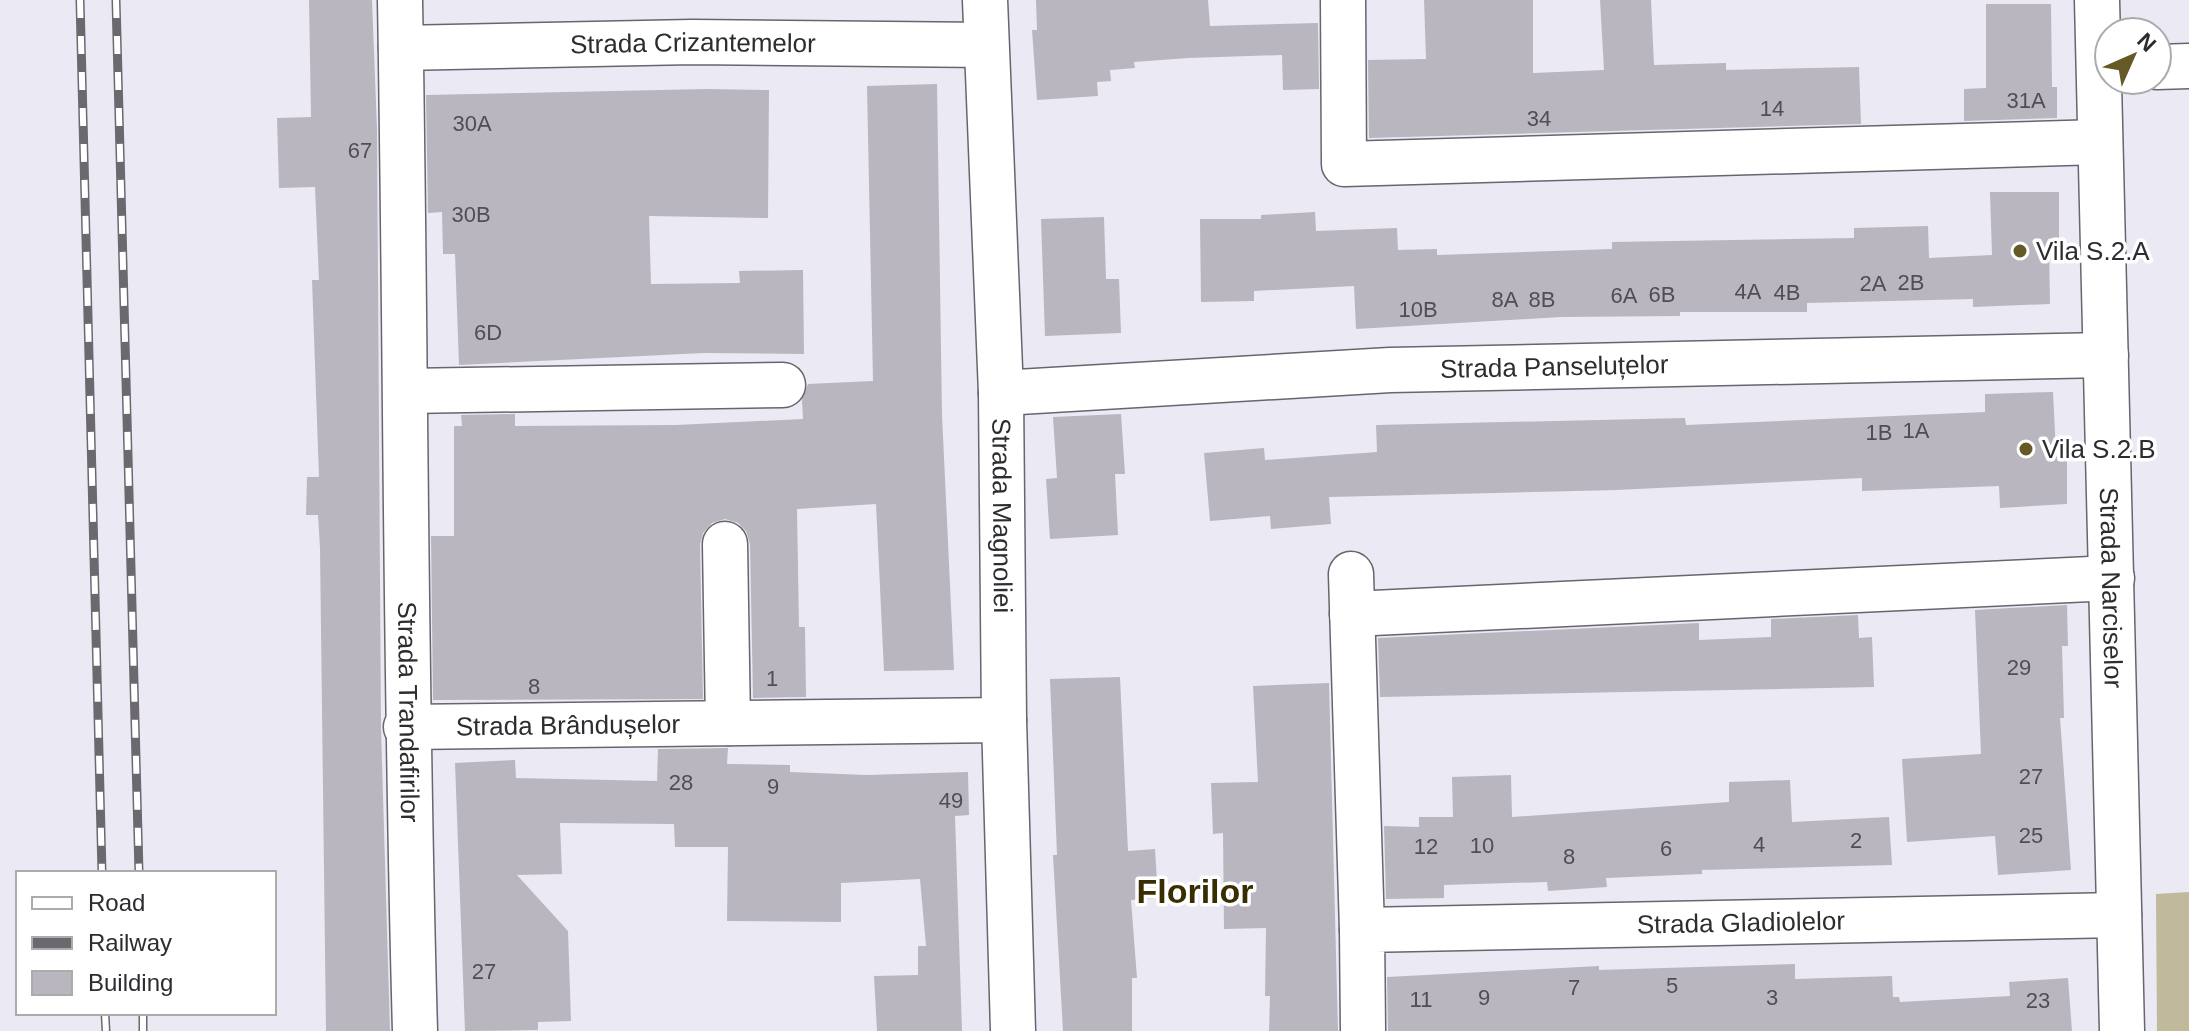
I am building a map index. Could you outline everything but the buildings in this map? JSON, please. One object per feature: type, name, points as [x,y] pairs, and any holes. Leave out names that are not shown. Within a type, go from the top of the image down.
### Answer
[{"type":"street","name":"Strada Trandafirilor","points":[[400,0],[407,391],[406,727],[415,1031]]},
{"type":"street","name":"Strada Magnoliei","points":[[985,0],[1001,393],[1004,720],[1013,1031]]},
{"type":"street","points":[[1343,0],[1344,164],[2100,142]]},
{"type":"street","name":"Strada Crizantemelor","points":[[401,48],[692,42],[986,45]]},
{"type":"street","name":"Strada Narciselor","points":[[2103,96],[2100,142],[2122,1031]]},
{"type":"street","name":"Strada Panseluțelor","points":[[1001,393],[1390,370],[2106,355]]},
{"type":"street","points":[[407,391],[783,385]]},
{"type":"street","points":[[725,544],[728,723]]},
{"type":"street","points":[[1363,1031],[1352,594],[2112,578]]},
{"type":"street","name":"Strada Brândușelor","points":[[406,727],[1004,720]]},
{"type":"street","name":"Strada Gladiolelor","points":[[1362,930],[2119,915]]},
{"type":"shaded area","points":[[2189,892],[2189,1031],[2157,1031],[2156,894]]},
{"type":"railway","points":[[80,0],[102,871]]},
{"type":"railway","points":[[116,0],[139,871]]},
{"type":"railway","points":[[105,1015],[106,1031]]},
{"type":"railway","points":[[143,1015],[143,1031]]},
{"type":"place","name":"Vila S.2.A","points":[[2020,251]]},
{"type":"place","name":"Vila S.2.B","points":[[2026,449]]},
{"type":"district","name":"Florilor","points":[[1195,891]]}]
